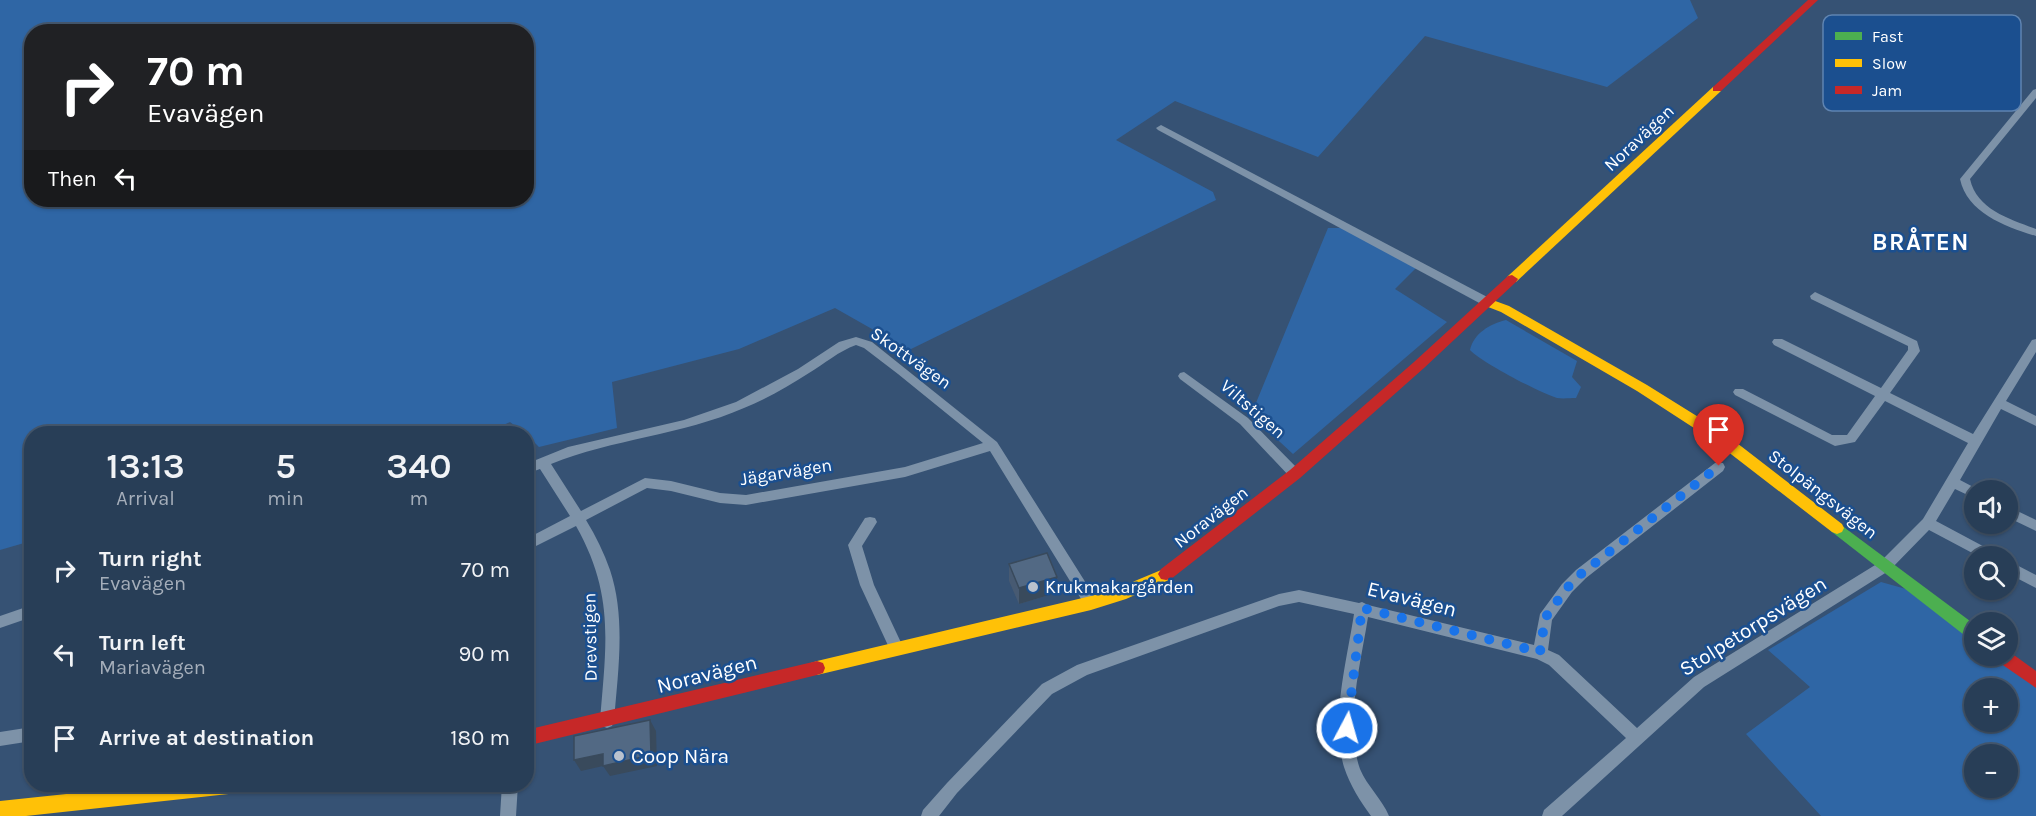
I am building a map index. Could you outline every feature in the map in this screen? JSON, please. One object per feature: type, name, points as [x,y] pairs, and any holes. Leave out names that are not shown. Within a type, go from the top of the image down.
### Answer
[{"type":"main road","name":"Noravägen","points":[[534,736],[607,721],[1091,603],[1121,594],[1170,572],[1295,474],[1487,302],[1813,0]]},
{"type":"main road","name":"Stolpängsvägen","points":[[1487,302],[1505,309],[1642,388],[1719,437],[1964,625]]},
{"type":"main road","points":[[2016,666],[2036,681]]},
{"type":"main road","points":[[0,810],[171,792]]},
{"type":"street","points":[[2021,110],[2036,92]]},
{"type":"street","points":[[2020,111],[1965,179],[1965,186],[1977,204],[1994,215],[2036,233]]},
{"type":"street","points":[[1161,128],[1487,302]]},
{"type":"street","points":[[1739,392],[1835,441],[1851,439],[1914,351],[1913,344],[1815,296]]},
{"type":"street","name":"Skottvägen","points":[[534,464],[595,444],[685,424],[740,405],[802,372],[843,345],[856,341],[868,345],[993,445],[1091,603]]},
{"type":"street","points":[[1778,342],[1975,441]]},
{"type":"street","name":"Stolpetorpsvägen","points":[[1550,816],[1699,682],[1885,566],[1928,523],[1975,441],[2036,343]]},
{"type":"street","name":"Viltstigen","points":[[1184,376],[1244,421],[1295,474]]},
{"type":"street","points":[[1999,403],[2036,421]]},
{"type":"street","name":"Jägarvägen","points":[[534,542],[645,483],[660,483],[724,500],[746,500],[904,472],[993,445]]},
{"type":"street","name":"Drevstigen","points":[[542,461],[594,548],[608,587],[612,634],[607,721]]},
{"type":"street","points":[[1540,652],[1545,618],[1567,588],[1581,574],[1719,466]]},
{"type":"street","points":[[1953,482],[1964,488]]},
{"type":"street","points":[[2018,517],[2036,526]]},
{"type":"street","points":[[870,522],[855,545],[856,552],[863,576],[897,649]]},
{"type":"street","points":[[1928,523],[1971,546]]},
{"type":"street","points":[[2018,572],[2036,582]]},
{"type":"street","name":"Evavägen","points":[[928,816],[1047,689],[1072,675],[1279,600],[1299,596],[1362,608],[1540,652],[1554,660],[1636,738]]},
{"type":"street","points":[[1362,608],[1347,741],[1355,775],[1365,795],[1381,816]]},
{"type":"street","points":[[0,622],[24,613]]},
{"type":"street","points":[[0,739],[24,735]]},
{"type":"street","points":[[508,816],[510,792]]},
{"type":"shaded area","points":[[0,0],[1690,0],[1698,18],[1607,87],[1425,36],[1318,157],[1175,101],[1116,140],[1213,192],[1216,200],[909,350],[835,308],[739,349],[612,382],[617,428],[539,447],[534,442],[534,426],[515,426],[510,422],[501,426],[24,426],[24,543],[0,550]]},
{"type":"shaded area","points":[[1328,228],[1343,228],[1417,267],[1395,289],[1447,322],[1293,454],[1251,415]]},
{"type":"shaded area","points":[[1506,320],[1577,361],[1572,377],[1581,387],[1576,398],[1557,398],[1538,390],[1498,369],[1470,350],[1479,334],[1494,324]]},
{"type":"shaded area","points":[[1881,582],[1906,589],[1964,632],[1964,666],[2008,666],[2036,687],[2036,816],[1821,816],[1746,734],[1810,687],[1768,650]]},
{"type":"building","points":[[1047,553],[1057,577],[1019,588],[1009,564]]},
{"type":"building","points":[[650,720],[651,755],[603,766],[603,754],[574,760],[574,736]]},
{"type":"traffic: fast","points":[[1837,528],[1964,625]]},
{"type":"traffic: slow","points":[[1512,279],[1717,89]]},
{"type":"traffic: slow","points":[[1487,302],[1505,309],[1642,388],[1719,437],[1837,528]]},
{"type":"traffic: slow","points":[[817,668],[1091,603],[1121,594],[1166,574]]},
{"type":"traffic: slow","points":[[0,810],[171,792]]},
{"type":"traffic: jam","points":[[1717,89],[1813,0]]},
{"type":"traffic: jam","points":[[1166,574],[1295,474],[1419,365],[1512,279]]},
{"type":"traffic: jam","points":[[2016,666],[2036,681]]},
{"type":"traffic: jam","points":[[534,736],[817,668]]},
{"type":"place","name":"Krukmakargården","points":[[1033,587]]},
{"type":"place","name":"Coop Nära","points":[[619,756]]},
{"type":"district","name":"BRÅTEN","points":[[1921,242]]},
{"type":"route","points":[[1347,728],[1362,608],[1540,652],[1545,618],[1567,588],[1581,574],[1719,466]]}]
